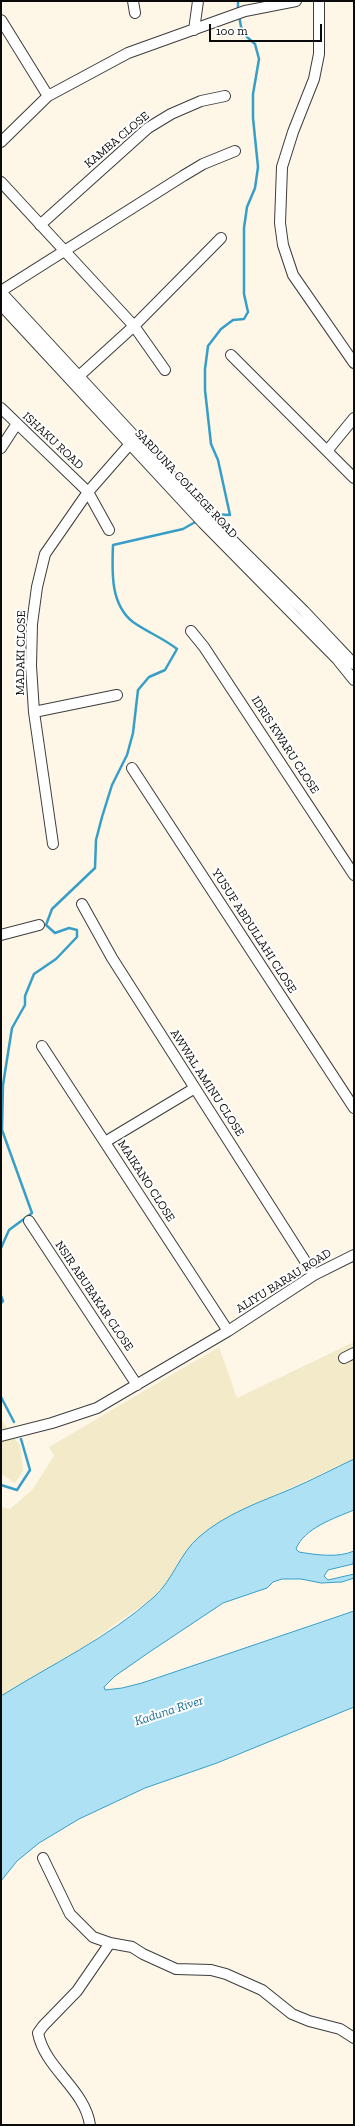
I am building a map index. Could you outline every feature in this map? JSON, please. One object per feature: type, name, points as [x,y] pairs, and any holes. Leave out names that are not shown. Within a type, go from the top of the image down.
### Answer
[{"type":"street","points":[[133,1],[135,13]]},
{"type":"street","points":[[194,30],[198,1]]},
{"type":"street","points":[[1,142],[48,96],[128,53],[246,11],[296,1]]},
{"type":"street","points":[[319,1],[319,54],[314,79],[293,132],[282,167],[280,223],[283,245],[294,275],[354,363]]},
{"type":"street","points":[[1,20],[48,96]]},
{"type":"street","name":"KAMBA CLOSE","points":[[40,225],[148,128],[171,114],[202,101],[225,96]]},
{"type":"street","points":[[1,292],[190,172],[235,151]]},
{"type":"street","points":[[1,182],[134,326],[165,370]]},
{"type":"street","points":[[79,376],[134,326],[221,238]]},
{"type":"street","name":"SARDUNA COLLEGE ROAD","points":[[1,292],[79,376],[206,520],[337,659],[354,680]]},
{"type":"street","name":"SARDUNA COLLEGE ROAD","points":[[1,305],[130,444],[197,510]]},
{"type":"street","points":[[231,355],[354,478]]},
{"type":"street","name":"ISHAKU ROAD","points":[[1,408],[88,492],[109,530]]},
{"type":"street","points":[[326,451],[354,418]]},
{"type":"street","points":[[1,448],[16,424]]},
{"type":"street","name":"MADAKI CLOSE","points":[[53,844],[34,712],[31,666],[32,624],[37,588],[45,554],[88,492],[130,444]]},
{"type":"street","name":"SARDUNA COLLEGE ROAD","points":[[206,520],[308,616],[354,664]]},
{"type":"street","name":"IDRIS KWARU CLOSE","points":[[191,631],[204,647],[354,875]]},
{"type":"street","points":[[34,712],[117,695]]},
{"type":"street","name":"YUSUF ABDULLAHI CLOSE","points":[[132,768],[354,1108]]},
{"type":"street","name":"AWWAL AMINU CLOSE","points":[[82,904],[112,958],[314,1275]]},
{"type":"street","points":[[1,935],[40,925]]},
{"type":"street","name":"MAIKANO CLOSE","points":[[42,1046],[228,1331]]},
{"type":"street","points":[[105,1142],[195,1088]]},
{"type":"street","name":"NSIR ABUBAKAR CLOSE","points":[[29,1221],[137,1385]]},
{"type":"street","name":"ALIYU BARAU ROAD","points":[[1,1436],[97,1408],[228,1331],[314,1275],[354,1255]]},
{"type":"street","points":[[344,1358],[354,1353]]},
{"type":"street","points":[[43,1858],[70,1914],[93,1937],[110,1943],[132,1947],[143,1954],[176,1969],[211,1970],[226,1974],[262,1990],[292,2014],[340,2029],[354,2038]]},
{"type":"street","points":[[90,2125],[85,2106],[55,2070],[40,2044],[38,2033],[42,2026],[77,1991],[110,1943]]},
{"type":"shaded area","points":[[354,1342],[354,1459],[257,1503],[225,1520],[199,1537],[184,1555],[172,1576],[154,1597],[76,1652],[1,1696],[1,1507],[10,1509],[32,1490],[54,1456],[49,1447],[219,1347],[237,1398]]},
{"type":"shaded area","points":[[1,1419],[20,1446],[23,1471],[15,1483],[1,1474]]},
{"type":"water","name":"Kaduna River","points":[[354,1459],[354,1510],[329,1520],[313,1530],[306,1535],[296,1549],[299,1552],[327,1555],[341,1555],[354,1551],[353,1564],[328,1570],[324,1576],[328,1580],[354,1574],[354,1578],[342,1582],[321,1583],[301,1579],[282,1579],[273,1582],[267,1588],[223,1603],[115,1676],[104,1687],[105,1690],[142,1683],[354,1611],[354,1707],[217,1763],[145,1788],[79,1819],[39,1843],[17,1861],[1,1881],[1,1696],[99,1638],[136,1612],[161,1590],[192,1543],[209,1529],[243,1509],[299,1486]]},
{"type":"waterway","points":[[238,1],[238,10]]},
{"type":"waterway","points":[[210,514],[230,515],[218,460],[211,444],[205,390],[205,369],[208,346],[221,329],[233,320],[244,319],[248,312],[244,294],[244,228],[247,207],[255,188],[258,167],[253,118],[253,94],[259,59],[255,44],[247,37],[241,27],[239,15]]},
{"type":"waterway","points":[[1,1248],[9,1230],[32,1213],[2,1130],[3,1085],[12,1028],[25,1005],[25,996],[34,974],[56,959],[77,937],[77,930],[69,928],[55,933],[46,925],[52,909],[95,868],[96,840],[112,785],[127,755],[133,733],[138,690],[149,677],[165,670],[177,649],[133,622],[125,615],[116,597],[114,586],[112,565],[113,545],[183,529],[197,521]]},
{"type":"waterway","points":[[1,1296],[3,1301],[1,1303]]},
{"type":"waterway","points":[[1,1397],[14,1422]]},
{"type":"waterway","points":[[1,1485],[17,1490],[30,1470],[21,1439]]}]
